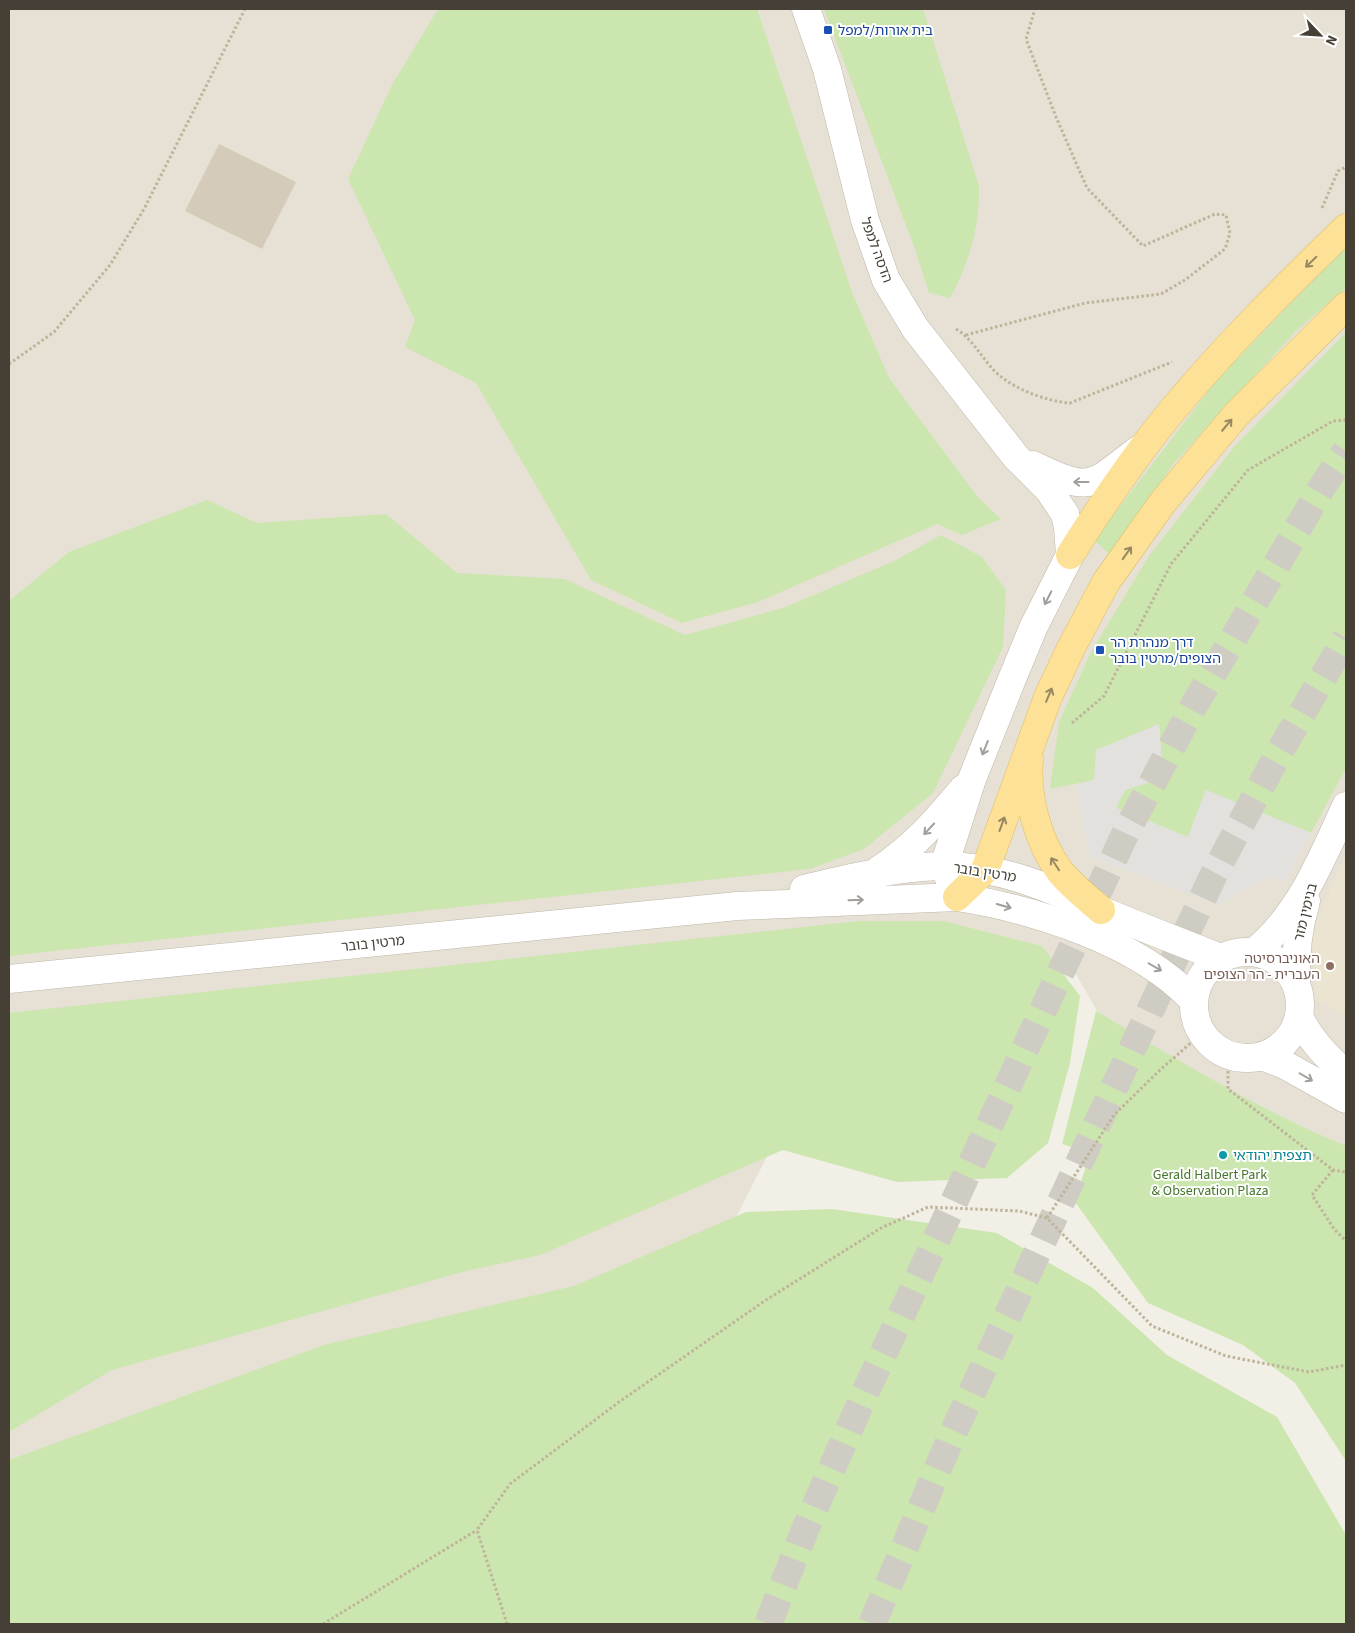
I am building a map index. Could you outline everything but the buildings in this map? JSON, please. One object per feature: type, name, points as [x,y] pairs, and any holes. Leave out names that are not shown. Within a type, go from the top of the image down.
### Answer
[{"type":"main road","points":[[1070,554],[1122,476],[1218,359],[1280,291],[1346,228]]},
{"type":"main road","points":[[957,897],[985,870],[1031,741],[1067,656],[1106,582],[1163,502],[1236,415],[1346,306]]},
{"type":"main road","points":[[1031,741],[1028,770],[1030,794],[1041,837],[1060,872],[1074,888],[1101,910]]},
{"type":"street","name":"הדסה למפל","points":[[806,9],[827,69],[865,220],[886,280],[915,328],[1016,457],[1049,490],[1065,514],[1070,554]]},
{"type":"street","name":"הדסה למפל","points":[[1016,457],[1066,481],[1083,484],[1101,478],[1150,440]]},
{"type":"street","points":[[957,897],[944,866],[972,779],[1034,626],[1070,554]]},
{"type":"street","points":[[872,875],[905,853],[930,828],[972,779]]},
{"type":"street","name":"בנימין מזר","points":[[1254,952],[1272,938],[1288,918],[1316,871],[1346,806]]},
{"type":"street","name":"מרטין בובר","points":[[737,906],[903,869],[944,866],[985,870],[1022,878],[1221,958]]},
{"type":"street","name":"בנימין מזר","points":[[1296,982],[1295,957],[1298,930],[1316,871]]},
{"type":"street","name":"מרטין בובר","points":[[9,979],[737,906],[957,897],[999,905],[1098,937],[1159,969],[1176,982],[1194,1000]]},
{"type":"street","points":[[1237,952],[1254,952],[1271,957],[1285,967],[1296,982],[1301,999],[1300,1017],[1293,1034],[1280,1048],[1264,1057],[1246,1060],[1228,1056],[1212,1047],[1201,1034],[1195,1017],[1194,1000],[1198,984],[1207,969],[1221,958],[1237,952]]},
{"type":"street","points":[[1300,1017],[1313,1041],[1346,1074]]},
{"type":"street","points":[[1264,1057],[1285,1065],[1346,1099]]},
{"type":"path","points":[[9,364],[54,332],[110,265],[144,209],[245,9]]},
{"type":"path","points":[[1035,9],[1026,39],[1056,117],[1087,188],[1143,246],[1215,214],[1226,214],[1230,233],[1225,249],[1185,280],[1160,294],[1085,303],[966,335],[991,368],[1017,387],[1056,402],[1070,403],[1175,361]]},
{"type":"path","points":[[1320,214],[1338,171],[1346,167]]},
{"type":"path","points":[[1070,724],[1104,696],[1171,564],[1248,470],[1333,421],[1346,420]]},
{"type":"path","points":[[1047,1218],[1114,1115],[1160,1070],[1201,1034]]},
{"type":"path","points":[[1228,1056],[1228,1089],[1333,1170],[1346,1172]]},
{"type":"path","points":[[1333,1170],[1312,1196],[1334,1229],[1346,1241]]},
{"type":"path","points":[[323,1624],[477,1530],[510,1484],[619,1402],[766,1300],[881,1228],[928,1207],[1019,1211],[1047,1218],[1152,1326],[1226,1356],[1309,1372],[1346,1365]]},
{"type":"path","points":[[477,1530],[507,1624]]},
{"type":"shaded area","points":[[9,9],[1346,9],[1346,1448],[1072,967],[777,1137],[528,1624],[9,1624]]},
{"type":"shaded area","points":[[1159,724],[1163,778],[1125,790],[1116,808],[1188,837],[1206,790],[1311,833],[1284,881],[1267,877],[1219,905],[1090,857],[1076,785],[1094,780],[1096,750]]},
{"type":"shaded area","name":"האוניברסיטה העברית - הר הצופים","points":[[1346,854],[1346,1014],[1315,1000],[1312,932]]},
{"type":"green space","points":[[438,9],[757,9],[853,295],[889,378],[977,496],[1001,519],[962,535],[937,524],[758,602],[682,623],[591,580],[476,383],[405,347],[415,320],[348,179],[392,85]]},
{"type":"green space","points":[[824,9],[923,9],[979,186],[978,215],[972,244],[963,272],[950,298],[929,293],[915,249]]},
{"type":"green space","points":[[1346,245],[1346,288],[1297,330],[1174,463],[1110,555],[1094,540],[1216,381]]},
{"type":"green space","points":[[1346,332],[1346,768],[1311,833],[1206,790],[1188,837],[1116,808],[1125,790],[1163,777],[1159,724],[1094,780],[1050,789],[1059,722],[1091,652],[1149,556],[1234,447]]},
{"type":"green space","points":[[207,500],[257,523],[386,514],[457,573],[565,579],[685,635],[783,608],[894,561],[941,535],[982,557],[1006,590],[1003,647],[933,793],[864,849],[810,869],[9,956],[9,601],[69,552]]},
{"type":"green space","points":[[858,921],[943,921],[1042,946],[1080,996],[1070,1063],[1048,1143],[1007,1178],[897,1182],[783,1150],[540,1255],[466,1271],[112,1370],[9,1432],[9,1013]]},
{"type":"green space","name":"Gerald Halbert Park & Observation Plaza","points":[[1096,1011],[1250,1100],[1313,1132],[1346,1146],[1346,1461],[1295,1383],[1243,1345],[1148,1303],[1075,1202],[1090,1153],[1062,1144]]},
{"type":"green space","points":[[832,1209],[997,1233],[1093,1288],[1167,1355],[1277,1417],[1346,1535],[1346,1624],[9,1624],[9,1460],[324,1345],[574,1286],[746,1212]]},
{"type":"tunnel","points":[[768,1624],[805,1530],[865,1393],[1126,832],[1192,709],[1322,487],[1346,451]]},
{"type":"tunnel","points":[[872,1624],[953,1433],[1213,876],[1277,756],[1346,638]]},
{"type":"place","name":"בית אורות/למפל","points":[[828,30]]},
{"type":"place","name":"דרך מנהרת הר הצופים/מרטין בובר","points":[[1100,650]]},
{"type":"place","name":"האוניברסיטה העברית - הר הצופים","points":[[1330,966]]},
{"type":"place","name":"תצפית יהודאי","points":[[1223,1155]]}]
